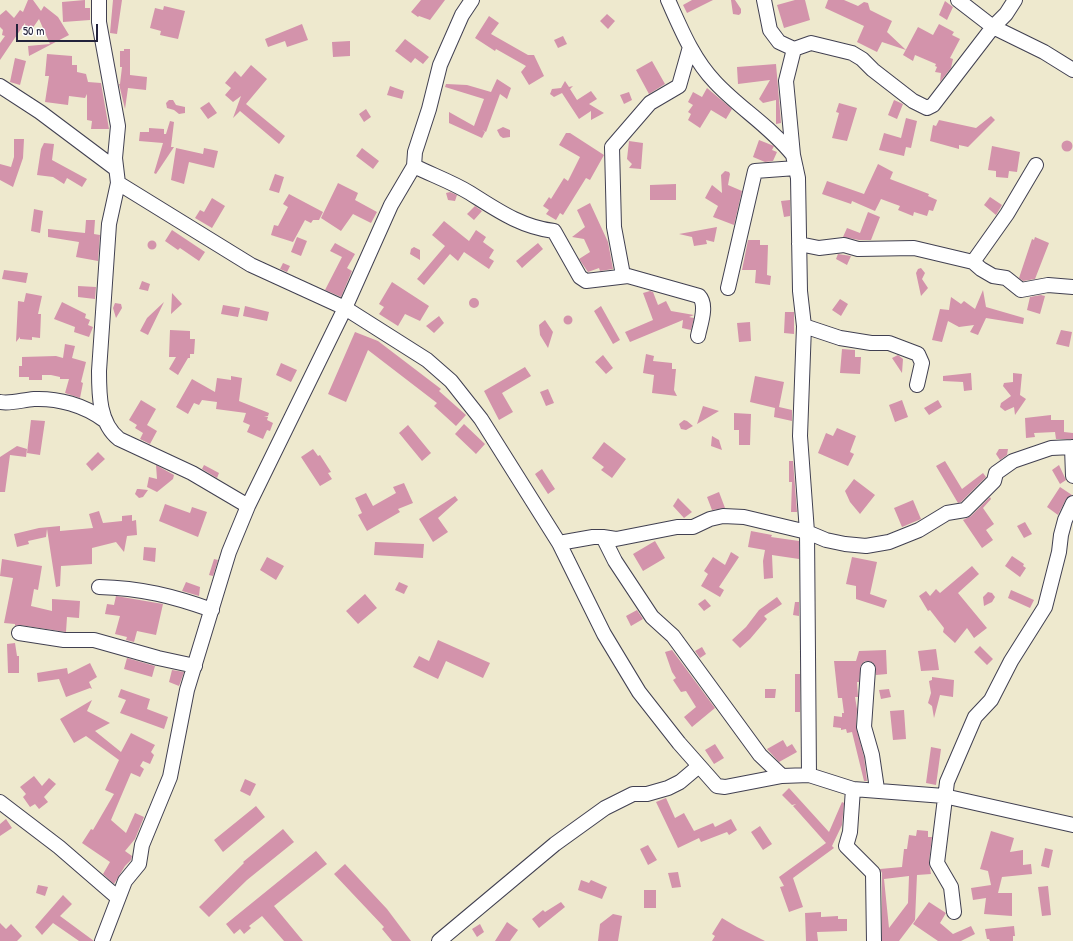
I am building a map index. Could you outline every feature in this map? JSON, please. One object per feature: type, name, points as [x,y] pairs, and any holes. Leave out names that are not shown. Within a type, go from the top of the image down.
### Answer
[{"type":"street","points":[[99,0],[99,22],[118,126],[115,158],[117,176],[109,224],[100,351],[99,391],[104,420],[111,432],[119,439],[192,473],[248,506]]},
{"type":"street","points":[[102,941],[125,881],[139,864],[142,845],[170,777],[187,690],[229,552],[248,506],[345,308],[391,205],[414,166],[415,152],[440,65],[462,15],[472,0]]},
{"type":"street","points":[[668,0],[690,47],[700,64],[715,82],[766,126],[794,161]]},
{"type":"street","points":[[764,0],[770,30],[778,42],[794,49],[811,44],[852,54],[862,59],[873,70],[913,102],[927,108],[933,105],[993,27],[1006,14],[1015,0]]},
{"type":"street","points":[[958,0],[993,27],[1044,52],[1073,70]]},
{"type":"street","points":[[623,275],[614,227],[612,147],[650,104],[679,86],[690,47]]},
{"type":"street","points":[[794,49],[786,81],[799,199],[800,291],[804,326],[800,436],[807,532],[809,774]]},
{"type":"street","points":[[0,86],[40,112],[117,176],[250,265],[345,308],[427,360],[451,381],[481,419],[558,543],[604,634],[639,692],[712,782],[717,786],[782,776],[809,774],[853,789],[944,796],[1073,825]]},
{"type":"street","points":[[728,288],[755,171],[794,161]]},
{"type":"street","points":[[973,262],[1007,214],[1036,165]]},
{"type":"street","points":[[414,166],[469,192],[493,209],[521,223],[536,229],[554,231],[580,277],[586,281],[623,275],[699,296],[703,301],[703,306],[698,336]]},
{"type":"street","points":[[799,244],[819,248],[844,245],[858,249],[914,248],[973,262],[980,269],[993,276],[1006,278],[1021,290],[1048,285],[1073,287]]},
{"type":"street","points":[[804,326],[840,338],[871,344],[889,343],[918,354],[922,363],[917,385]]},
{"type":"street","points":[[0,402],[9,403],[49,399],[85,408],[104,420]]},
{"type":"street","points":[[558,543],[603,537],[616,540],[677,527],[693,526],[710,519],[723,516],[744,517],[807,532],[826,540],[866,546],[889,542],[919,530],[947,513],[965,510],[994,481],[996,473],[1014,461],[1051,448],[1072,447],[1073,476]]},
{"type":"street","points":[[954,912],[951,888],[937,863],[944,796],[950,772],[975,717],[991,700],[1011,660],[1045,607],[1059,552],[1065,520],[1073,503]]},
{"type":"street","points":[[603,537],[615,561],[652,617],[674,636],[760,755],[782,776]]},
{"type":"street","points":[[99,587],[126,587],[150,591],[174,597],[212,610]]},
{"type":"street","points":[[19,633],[64,640],[94,640],[158,658],[195,666]]},
{"type":"street","points":[[868,669],[864,726],[872,756],[877,790]]},
{"type":"street","points":[[439,941],[555,844],[606,808],[633,794],[647,794],[668,788],[680,782],[699,766]]},
{"type":"street","points":[[853,789],[850,832],[846,846],[873,873],[874,941]]},
{"type":"street","points":[[0,802],[59,848],[118,898]]},
{"type":"building","points":[[28,0],[33,0],[41,11],[44,6],[58,17],[69,35],[29,56],[28,46],[50,44],[39,19],[27,36],[25,23],[0,60],[0,43],[5,36],[2,35],[3,30],[0,27],[0,15],[6,10],[14,18],[20,10],[23,12]]},
{"type":"building","points":[[85,0],[85,8],[90,8],[90,20],[63,22],[62,2]]},
{"type":"building","points":[[113,0],[122,0],[117,34],[110,33]]},
{"type":"building","points":[[421,0],[445,0],[430,20],[419,16],[418,17],[411,12]]},
{"type":"building","points":[[692,0],[713,0],[687,13],[683,5]]},
{"type":"building","points":[[731,0],[735,0],[741,9],[741,13],[739,15],[733,14]]},
{"type":"building","points":[[795,0],[805,0],[810,20],[784,28],[777,5]]},
{"type":"building","points":[[828,0],[844,0],[858,6],[864,2],[868,3],[870,10],[892,21],[887,32],[906,50],[882,42],[877,52],[857,42],[864,26],[825,8]]},
{"type":"building","points":[[945,1],[953,7],[947,20],[939,15]]},
{"type":"building","points":[[164,6],[185,11],[178,39],[160,35],[161,31],[150,28],[155,8],[163,10]]},
{"type":"building","points":[[607,14],[615,21],[608,29],[600,21]]},
{"type":"building","points":[[489,16],[499,23],[491,34],[528,55],[534,55],[544,76],[529,85],[521,72],[526,66],[496,49],[495,51],[475,38]]},
{"type":"building","points":[[302,24],[308,40],[287,47],[285,41],[268,47],[265,39]]},
{"type":"building","points":[[939,24],[954,32],[952,35],[960,39],[950,58],[953,59],[951,68],[940,82],[941,73],[935,72],[937,67],[935,66],[936,64],[915,55],[913,61],[903,55],[918,27],[933,35]]},
{"type":"building","points":[[563,36],[567,44],[558,48],[554,40]]},
{"type":"building","points":[[405,39],[429,57],[423,64],[415,58],[411,63],[395,51]]},
{"type":"building","points":[[350,41],[350,56],[333,57],[332,42]]},
{"type":"building","points":[[124,49],[130,49],[130,75],[147,77],[146,90],[128,88],[125,109],[119,84],[122,67],[120,67],[120,51],[124,51]]},
{"type":"building","points":[[47,54],[72,56],[72,65],[77,65],[77,72],[86,74],[88,82],[101,83],[109,129],[91,129],[92,121],[87,120],[87,94],[85,98],[69,96],[68,105],[45,102],[49,76],[45,76]]},
{"type":"building","points":[[15,58],[26,61],[20,85],[10,82]]},
{"type":"building","points":[[652,61],[665,84],[649,94],[636,70]]},
{"type":"building","points":[[776,64],[781,123],[776,124],[776,100],[763,103],[759,99],[770,80],[738,84],[737,67]]},
{"type":"building","points":[[251,65],[267,79],[246,104],[285,136],[279,144],[240,111],[233,118],[241,96],[233,102],[225,95],[231,88],[225,83],[235,71],[241,77]]},
{"type":"building","points":[[497,79],[511,88],[507,99],[500,94],[486,132],[482,130],[485,132],[482,138],[449,123],[449,112],[474,126],[484,99],[445,87],[446,84],[467,85],[491,92]]},
{"type":"building","points":[[565,81],[569,87],[573,86],[570,89],[577,100],[591,91],[597,99],[589,104],[604,113],[591,120],[591,111],[579,119],[562,93],[554,97],[550,94],[552,89],[561,88]]},
{"type":"building","points":[[390,86],[404,91],[402,99],[387,95]]},
{"type":"building","points":[[707,88],[732,109],[726,119],[711,110],[700,128],[688,120],[691,114],[688,112],[693,105],[688,102],[693,92],[702,97]]},
{"type":"building","points":[[629,92],[632,100],[624,104],[620,95]]},
{"type":"building","points":[[169,100],[173,100],[176,105],[185,107],[185,113],[179,114],[174,110],[167,108],[166,103]]},
{"type":"building","points":[[894,100],[903,104],[897,119],[888,115]]},
{"type":"building","points":[[209,102],[217,113],[208,119],[200,108]]},
{"type":"building","points":[[839,103],[857,108],[847,141],[832,138],[839,113],[836,112]]},
{"type":"building","points":[[366,109],[371,117],[364,122],[359,114]]},
{"type":"building","points":[[991,116],[995,120],[968,147],[959,145],[959,149],[930,141],[933,125],[936,126],[939,120],[976,128]]},
{"type":"building","points":[[906,118],[917,121],[911,148],[906,147],[904,156],[879,150],[884,133],[901,138]]},
{"type":"building","points":[[170,121],[174,122],[171,147],[174,147],[156,174],[154,173],[163,143],[139,141],[140,132],[149,132],[149,128],[164,129],[164,134],[166,134]]},
{"type":"building","points":[[503,127],[510,130],[510,137],[503,138],[500,136],[497,130]]},
{"type":"building","points":[[566,133],[570,133],[604,155],[590,180],[586,178],[563,215],[560,213],[556,220],[546,214],[549,210],[543,206],[549,197],[551,199],[564,178],[568,181],[580,157],[559,145]]},
{"type":"building","points":[[14,139],[24,139],[23,158],[13,187],[0,180],[0,164],[11,167],[14,157]]},
{"type":"building","points":[[759,140],[774,146],[772,150],[777,152],[773,161],[765,162],[753,157]]},
{"type":"building","points":[[629,141],[643,143],[641,169],[629,168],[632,164],[627,159]]},
{"type":"building","points":[[1065,141],[1069,141],[1071,142],[1071,150],[1065,151],[1062,148],[1062,144]]},
{"type":"building","points":[[44,143],[54,144],[52,160],[87,179],[82,187],[67,178],[64,184],[53,177],[37,175],[41,149]]},
{"type":"building","points":[[992,146],[1020,152],[1017,172],[1009,171],[1008,178],[996,177],[996,171],[988,170]]},
{"type":"building","points":[[176,148],[203,154],[204,148],[218,151],[214,168],[189,162],[184,184],[171,180]]},
{"type":"building","points":[[362,148],[379,161],[373,169],[356,156]]},
{"type":"building","points":[[878,164],[893,172],[890,179],[929,194],[928,196],[937,200],[933,211],[929,210],[927,216],[914,212],[913,216],[898,210],[900,206],[881,199],[875,211],[852,201],[851,204],[822,194],[827,181],[864,194]]},
{"type":"building","points":[[725,171],[729,172],[730,174],[728,185],[742,191],[734,225],[713,217],[718,206],[705,198],[712,185],[722,193],[721,175]]},
{"type":"building","points":[[275,174],[284,177],[279,193],[269,190]]},
{"type":"building","points":[[338,183],[358,193],[355,200],[377,212],[371,223],[353,214],[341,231],[321,218]]},
{"type":"building","points":[[676,184],[676,200],[650,200],[650,185]]},
{"type":"building","points":[[450,192],[457,195],[455,201],[448,200],[446,193]]},
{"type":"building","points":[[289,194],[323,212],[319,220],[313,220],[311,223],[305,220],[293,242],[271,235],[274,225],[278,226],[288,207],[283,204]]},
{"type":"building","points":[[990,197],[1002,205],[996,215],[984,205]]},
{"type":"building","points":[[212,198],[225,206],[212,228],[195,218],[200,210],[204,212]]},
{"type":"building","points":[[790,200],[790,216],[784,217],[781,201]]},
{"type":"building","points":[[590,203],[608,242],[613,269],[600,271],[599,268],[588,272],[579,259],[590,252],[584,239],[572,237],[585,227],[577,210]]},
{"type":"building","points":[[475,206],[482,211],[474,220],[467,214]]},
{"type":"building","points":[[34,209],[43,211],[40,233],[31,231]]},
{"type":"building","points":[[868,212],[880,217],[871,240],[859,240],[843,237],[847,228],[860,233]]},
{"type":"building","points":[[86,220],[95,220],[94,234],[100,235],[98,261],[76,257],[79,242],[48,237],[48,229],[85,233]]},
{"type":"building","points":[[444,221],[469,241],[476,230],[486,237],[483,242],[494,250],[489,258],[494,261],[489,269],[464,252],[458,261],[450,254],[424,285],[417,279],[445,246],[432,235]]},
{"type":"building","points":[[717,227],[714,242],[706,240],[707,244],[694,246],[692,237],[679,234]]},
{"type":"building","points":[[172,230],[205,252],[199,261],[180,248],[178,250],[165,241]]},
{"type":"building","points":[[297,237],[307,241],[301,256],[291,252]]},
{"type":"building","points":[[1035,237],[1049,243],[1035,279],[1023,281],[1019,278],[1032,239],[1034,240]]},
{"type":"building","points":[[748,240],[760,240],[760,245],[768,245],[767,275],[771,276],[770,285],[755,283],[756,270],[742,270]]},
{"type":"building","points":[[150,241],[154,241],[156,245],[154,249],[150,249],[148,247],[148,243]]},
{"type":"building","points":[[335,243],[355,254],[347,268],[352,271],[341,297],[325,290],[342,257],[330,251]]},
{"type":"building","points":[[538,243],[543,249],[522,268],[516,261]]},
{"type":"building","points":[[414,247],[420,250],[420,260],[410,254],[411,249]]},
{"type":"building","points":[[838,254],[851,256],[847,265],[836,259]]},
{"type":"building","points":[[283,263],[290,266],[287,272],[280,269]]},
{"type":"building","points":[[921,268],[925,273],[922,279],[928,288],[921,296],[916,273],[918,269]]},
{"type":"building","points":[[4,270],[28,273],[26,283],[2,279]]},
{"type":"building","points":[[142,281],[150,284],[148,291],[139,289]]},
{"type":"building","points":[[392,282],[429,306],[420,321],[405,314],[398,326],[379,314],[384,307],[379,304]]},
{"type":"building","points":[[78,286],[96,287],[95,299],[78,297]]},
{"type":"building","points":[[983,290],[986,307],[1024,318],[1023,324],[986,318],[978,335],[970,332],[974,325],[959,327],[948,321],[942,342],[932,340],[940,309],[949,310],[951,297],[961,304],[964,301],[975,309]]},
{"type":"building","points":[[650,291],[653,292],[658,305],[666,301],[671,311],[694,315],[689,317],[694,318],[691,330],[682,328],[683,320],[630,342],[625,332],[653,320],[643,293]]},
{"type":"building","points":[[26,293],[42,296],[38,314],[41,314],[40,338],[32,337],[32,340],[20,339],[20,337],[16,342],[18,301],[24,302]]},
{"type":"building","points":[[172,293],[182,304],[171,314]]},
{"type":"building","points":[[1041,295],[1045,296],[1040,314],[1027,310],[1030,297]]},
{"type":"building","points":[[472,298],[476,298],[479,303],[476,308],[472,308],[469,305],[469,301]]},
{"type":"building","points":[[840,299],[848,304],[841,316],[832,310]]},
{"type":"building","points":[[62,302],[86,314],[85,318],[90,320],[88,325],[93,327],[89,337],[74,332],[75,327],[54,319]]},
{"type":"building","points":[[164,302],[148,335],[140,331],[147,318]]},
{"type":"building","points":[[115,303],[121,304],[122,308],[116,318],[113,308]]},
{"type":"building","points":[[223,305],[240,308],[238,317],[221,314]]},
{"type":"building","points":[[245,306],[269,312],[267,321],[243,316]]},
{"type":"building","points":[[601,306],[620,340],[613,344],[594,311]]},
{"type":"building","points":[[785,312],[794,312],[794,334],[784,333]]},
{"type":"building","points":[[439,316],[444,323],[434,333],[426,326]]},
{"type":"building","points":[[566,316],[570,316],[572,320],[570,324],[566,324],[564,322],[564,318]]},
{"type":"building","points":[[545,320],[553,332],[548,348],[540,335],[539,325]]},
{"type":"building","points":[[750,322],[751,341],[739,342],[737,323]]},
{"type":"building","points":[[170,330],[190,331],[190,339],[195,339],[194,354],[190,354],[190,358],[188,358],[178,375],[169,369],[176,357],[169,357]]},
{"type":"building","points":[[1061,330],[1072,332],[1069,347],[1056,344]]},
{"type":"building","points":[[355,332],[378,341],[441,389],[439,391],[466,415],[456,426],[434,406],[437,403],[368,350],[346,402],[328,394]]},
{"type":"building","points":[[65,344],[75,346],[72,358],[86,362],[81,382],[83,383],[80,398],[65,393],[69,379],[60,379],[60,377],[51,375],[42,375],[42,380],[29,380],[29,377],[19,377],[19,366],[22,366],[22,357],[56,356],[63,358]]},
{"type":"building","points":[[842,349],[855,350],[855,357],[861,357],[860,374],[840,373]]},
{"type":"building","points":[[646,354],[654,356],[653,361],[672,363],[672,369],[676,369],[674,390],[677,396],[652,393],[654,375],[643,373]]},
{"type":"building","points":[[603,355],[613,368],[606,374],[595,362]]},
{"type":"building","points":[[898,355],[903,359],[902,373],[892,358]]},
{"type":"building","points":[[281,363],[297,370],[291,382],[276,375]]},
{"type":"building","points":[[525,367],[531,376],[502,393],[513,412],[499,420],[484,391]]},
{"type":"building","points":[[971,373],[972,390],[964,391],[963,382],[943,381],[943,376]]},
{"type":"building","points":[[1013,373],[1022,374],[1020,395],[1026,399],[1015,415],[1014,407],[1005,411],[1000,407],[1001,403],[1011,396],[1003,386],[1004,383],[1013,382]]},
{"type":"building","points":[[231,376],[242,378],[239,401],[269,413],[268,416],[264,416],[268,417],[267,420],[273,423],[270,431],[267,430],[263,439],[247,432],[250,425],[243,422],[246,413],[216,409],[217,402],[202,400],[199,405],[194,403],[188,414],[176,407],[192,379],[215,392],[217,378],[231,380]]},
{"type":"building","points":[[755,376],[784,382],[779,407],[792,410],[792,421],[774,417],[775,408],[750,402]]},
{"type":"building","points":[[548,389],[554,403],[546,406],[540,392]]},
{"type":"building","points":[[141,400],[156,409],[147,425],[157,431],[150,444],[140,439],[143,433],[135,428],[137,425],[129,420]]},
{"type":"building","points":[[902,400],[908,417],[895,422],[889,405]]},
{"type":"building","points":[[938,400],[942,407],[929,415],[924,408]]},
{"type":"building","points":[[703,406],[719,411],[697,424]]},
{"type":"building","points":[[734,413],[751,414],[750,445],[739,445],[739,430],[734,430]]},
{"type":"building","points":[[1051,415],[1051,420],[1064,420],[1064,432],[1073,433],[1073,439],[1056,439],[1055,432],[1034,433],[1035,437],[1026,438],[1025,418]]},
{"type":"building","points":[[31,420],[45,421],[40,455],[27,453]]},
{"type":"building","points":[[684,420],[693,426],[686,430],[681,429],[679,424]]},
{"type":"building","points":[[464,424],[485,444],[476,454],[455,434]]},
{"type":"building","points":[[408,425],[431,453],[422,461],[399,433]]},
{"type":"building","points":[[837,428],[856,436],[850,452],[854,454],[848,466],[818,453],[826,433],[833,436]]},
{"type":"building","points":[[712,436],[719,440],[722,450],[711,446]]},
{"type":"building","points":[[604,442],[626,459],[612,478],[601,470],[604,467],[592,458]]},
{"type":"building","points":[[17,446],[27,449],[26,457],[10,455],[5,492],[0,492],[0,457]]},
{"type":"building","points":[[313,449],[318,456],[320,455],[331,472],[328,473],[332,479],[320,486],[301,457]]},
{"type":"building","points":[[999,449],[1008,449],[1007,455],[1000,460],[996,454]]},
{"type":"building","points":[[98,452],[105,459],[92,471],[86,464]]},
{"type":"building","points":[[789,461],[793,461],[797,512],[791,512],[792,482],[789,482]]},
{"type":"building","points":[[945,461],[962,489],[983,473],[986,477],[961,502],[958,503],[936,466]]},
{"type":"building","points":[[156,465],[174,475],[173,479],[157,492],[147,487],[149,477],[157,479]]},
{"type":"building","points":[[204,465],[219,473],[217,478],[202,469]]},
{"type":"building","points":[[1059,465],[1066,480],[1060,484],[1052,470]]},
{"type":"building","points":[[542,469],[555,489],[548,494],[535,474]]},
{"type":"building","points":[[854,479],[875,495],[860,514],[850,502],[845,491]]},
{"type":"building","points":[[404,483],[413,503],[398,509],[400,512],[367,531],[358,515],[362,513],[355,498],[366,493],[373,506],[396,493],[393,487]]},
{"type":"building","points":[[1060,487],[1072,495],[1066,499],[1058,515],[1047,507]]},
{"type":"building","points":[[137,489],[148,490],[143,497],[139,498],[135,494]]},
{"type":"building","points":[[719,492],[725,508],[712,510],[707,497]]},
{"type":"building","points":[[455,496],[458,500],[438,518],[448,532],[433,542],[419,519]]},
{"type":"building","points":[[990,497],[991,499],[983,508],[994,524],[986,530],[993,540],[982,548],[963,520],[971,516]]},
{"type":"building","points":[[678,498],[692,512],[684,518],[673,506]]},
{"type":"building","points":[[913,500],[921,519],[902,527],[894,508]]},
{"type":"building","points":[[165,504],[190,513],[192,507],[207,512],[198,537],[159,521]]},
{"type":"building","points":[[99,511],[103,523],[122,521],[122,516],[132,515],[132,521],[136,520],[137,535],[127,536],[124,552],[116,542],[92,548],[92,564],[61,566],[60,586],[56,587],[47,529],[46,537],[28,541],[29,544],[17,547],[14,534],[39,528],[60,526],[60,531],[93,528],[89,514]]},
{"type":"building","points":[[1025,522],[1032,534],[1024,538],[1017,526]]},
{"type":"building","points":[[751,531],[772,535],[771,537],[799,541],[799,559],[772,555],[773,578],[764,579],[763,561],[765,550],[748,547]]},
{"type":"building","points":[[655,541],[665,558],[643,571],[633,554]]},
{"type":"building","points":[[375,542],[424,544],[423,558],[374,555]]},
{"type":"building","points":[[144,547],[156,548],[155,562],[143,560]]},
{"type":"building","points":[[731,552],[739,557],[719,587],[724,590],[720,597],[701,586],[708,574],[704,571],[713,557],[725,565]]},
{"type":"building","points":[[1012,556],[1024,564],[1023,566],[1026,568],[1020,577],[1005,566]]},
{"type":"building","points":[[267,557],[284,566],[276,580],[260,570]]},
{"type":"building","points":[[852,557],[877,562],[870,594],[887,600],[884,608],[856,599],[856,586],[846,584]]},
{"type":"building","points":[[2,559],[42,566],[38,590],[34,589],[31,606],[52,611],[52,599],[80,601],[79,618],[67,617],[66,632],[20,625],[15,626],[15,624],[4,623],[13,578],[0,576]]},
{"type":"building","points":[[214,559],[218,560],[213,576],[209,575]]},
{"type":"building","points":[[972,566],[979,574],[958,593],[987,628],[974,638],[967,628],[955,643],[943,632],[944,628],[930,610],[928,611],[919,596],[926,591],[930,596],[936,589],[940,593]]},
{"type":"building","points":[[186,582],[200,587],[199,596],[182,591]]},
{"type":"building","points":[[399,582],[408,586],[404,594],[395,590]]},
{"type":"building","points":[[1011,590],[1034,600],[1030,608],[1008,598]]},
{"type":"building","points":[[988,592],[992,593],[995,597],[992,602],[984,606],[983,597]]},
{"type":"building","points":[[365,594],[377,608],[358,624],[346,611]]},
{"type":"building","points":[[116,596],[163,604],[156,635],[137,631],[134,642],[126,640],[127,637],[115,634],[120,616],[105,614],[107,604],[114,605]]},
{"type":"building","points":[[777,597],[782,604],[764,616],[767,619],[740,648],[732,640],[746,627],[759,610]]},
{"type":"building","points":[[705,599],[711,606],[704,611],[698,604]]},
{"type":"building","points":[[795,602],[799,602],[799,616],[793,615]]},
{"type":"building","points":[[637,610],[643,619],[631,626],[626,616]]},
{"type":"building","points":[[438,640],[490,663],[483,678],[446,661],[438,679],[413,667],[419,656],[429,661]]},
{"type":"building","points":[[15,643],[17,656],[19,656],[19,673],[8,673],[7,644]]},
{"type":"building","points":[[980,646],[993,659],[987,665],[974,652]]},
{"type":"building","points":[[702,647],[706,654],[700,658],[695,651]]},
{"type":"building","points":[[936,649],[939,670],[921,671],[918,651]]},
{"type":"building","points":[[672,650],[715,708],[692,727],[684,717],[696,707],[686,691],[681,692],[673,680],[676,678],[672,672],[665,652]]},
{"type":"building","points":[[886,650],[887,674],[876,675],[875,665],[872,662],[865,661],[861,665],[859,682],[857,682],[858,697],[855,697],[857,709],[856,727],[864,757],[867,781],[864,781],[852,732],[847,733],[846,729],[841,730],[841,728],[833,727],[834,716],[842,717],[842,713],[844,713],[842,698],[838,698],[834,661],[856,661],[859,651]]},
{"type":"building","points":[[127,658],[155,666],[152,677],[124,669]]},
{"type":"building","points":[[90,663],[97,677],[89,682],[92,689],[90,688],[66,697],[59,679],[38,682],[37,673],[67,668],[68,674]]},
{"type":"building","points":[[172,670],[184,672],[179,686],[169,682]]},
{"type":"building","points":[[795,674],[800,674],[800,712],[795,712]]},
{"type":"building","points":[[932,677],[954,680],[953,697],[940,695],[934,718],[932,706],[928,703],[931,693],[929,681],[932,680]]},
{"type":"building","points":[[121,689],[150,699],[147,709],[168,717],[164,729],[120,713],[126,700],[118,697]]},
{"type":"building","points":[[765,689],[776,689],[775,698],[765,698]]},
{"type":"building","points":[[889,689],[891,697],[881,699],[879,690]]},
{"type":"building","points":[[92,700],[87,711],[110,723],[95,731],[121,752],[131,733],[155,745],[151,752],[154,755],[150,764],[143,761],[140,766],[144,769],[140,777],[131,773],[111,820],[126,833],[135,813],[144,817],[135,839],[125,851],[132,856],[131,860],[125,866],[114,884],[103,874],[110,862],[82,843],[91,829],[93,830],[114,794],[105,790],[119,760],[86,736],[74,743],[60,719]]},
{"type":"building","points":[[904,710],[906,739],[893,740],[890,711]]},
{"type":"building","points":[[783,740],[787,747],[792,744],[797,752],[779,762],[767,749]]},
{"type":"building","points":[[715,744],[724,758],[714,764],[705,750]]},
{"type":"building","points":[[931,747],[941,749],[936,785],[926,783]]},
{"type":"building","points":[[34,776],[42,786],[49,778],[56,784],[44,797],[48,802],[39,809],[35,804],[30,807],[23,797],[26,794],[20,787]]},
{"type":"building","points":[[245,779],[256,784],[250,796],[240,791]]},
{"type":"building","points":[[789,788],[829,832],[842,802],[844,803],[842,825],[832,846],[834,848],[793,878],[803,907],[789,912],[780,887],[784,886],[779,877],[826,843],[793,806],[796,804],[792,805],[782,795]]},
{"type":"building","points":[[666,798],[675,818],[684,813],[694,831],[713,823],[715,827],[731,819],[737,830],[729,835],[727,832],[701,842],[699,838],[678,848],[656,802]]},
{"type":"building","points":[[256,806],[265,817],[223,852],[214,840]]},
{"type":"building","points":[[6,819],[12,828],[0,836],[0,824]]},
{"type":"building","points":[[760,826],[772,844],[763,850],[751,832]]},
{"type":"building","points":[[283,829],[294,842],[247,880],[209,917],[199,907],[244,863],[243,862]]},
{"type":"building","points":[[917,830],[928,831],[928,837],[932,837],[929,862],[931,874],[917,875],[915,920],[899,941],[882,941],[882,873],[880,869],[902,867],[904,849],[907,849],[909,835],[916,836]],"holes":[[[909,876],[908,903],[889,928],[884,879]]]},
{"type":"building","points":[[991,831],[1014,838],[1010,852],[1023,850],[1023,865],[1031,864],[1032,874],[1002,877],[998,893],[1012,893],[1012,916],[984,914],[986,898],[973,900],[971,888],[991,885],[988,871],[980,869]]},
{"type":"building","points":[[648,845],[657,860],[648,865],[640,849]]},
{"type":"building","points":[[1045,848],[1053,850],[1049,868],[1041,866]]},
{"type":"building","points":[[316,851],[327,864],[274,906],[303,941],[284,941],[262,916],[249,926],[251,928],[244,934],[240,929],[234,934],[226,924]]},
{"type":"building","points":[[345,864],[387,909],[411,941],[392,941],[382,929],[384,927],[334,874]]},
{"type":"building","points":[[678,872],[681,887],[672,888],[668,873]]},
{"type":"building","points":[[581,880],[589,883],[591,880],[607,887],[602,899],[578,890]]},
{"type":"building","points":[[38,885],[48,887],[45,896],[36,893]]},
{"type":"building","points":[[1048,886],[1051,915],[1042,916],[1038,887]]},
{"type":"building","points":[[644,890],[656,890],[656,908],[644,908]]},
{"type":"building","points":[[63,895],[72,904],[60,916],[94,941],[79,941],[53,923],[42,935],[35,927]]},
{"type":"building","points":[[561,902],[565,907],[539,928],[532,919],[543,910],[545,912]]},
{"type":"building","points":[[929,902],[946,913],[940,923],[953,934],[971,926],[975,934],[961,941],[938,941],[913,924]]},
{"type":"building","points":[[821,912],[821,917],[838,916],[838,919],[847,919],[847,931],[817,932],[818,941],[806,941],[805,913]]},
{"type":"building","points":[[613,914],[622,916],[618,941],[598,941],[600,924]]},
{"type":"building","points":[[722,918],[765,941],[712,941],[715,936],[712,934]]},
{"type":"building","points":[[507,922],[518,930],[510,941],[495,941]]},
{"type":"building","points":[[0,923],[6,929],[11,924],[22,936],[17,941],[0,941]]},
{"type":"building","points":[[480,924],[484,932],[477,937],[472,929]]},
{"type":"building","points":[[1014,926],[1015,936],[1013,936],[1013,941],[990,941],[987,939],[985,929]]}]
